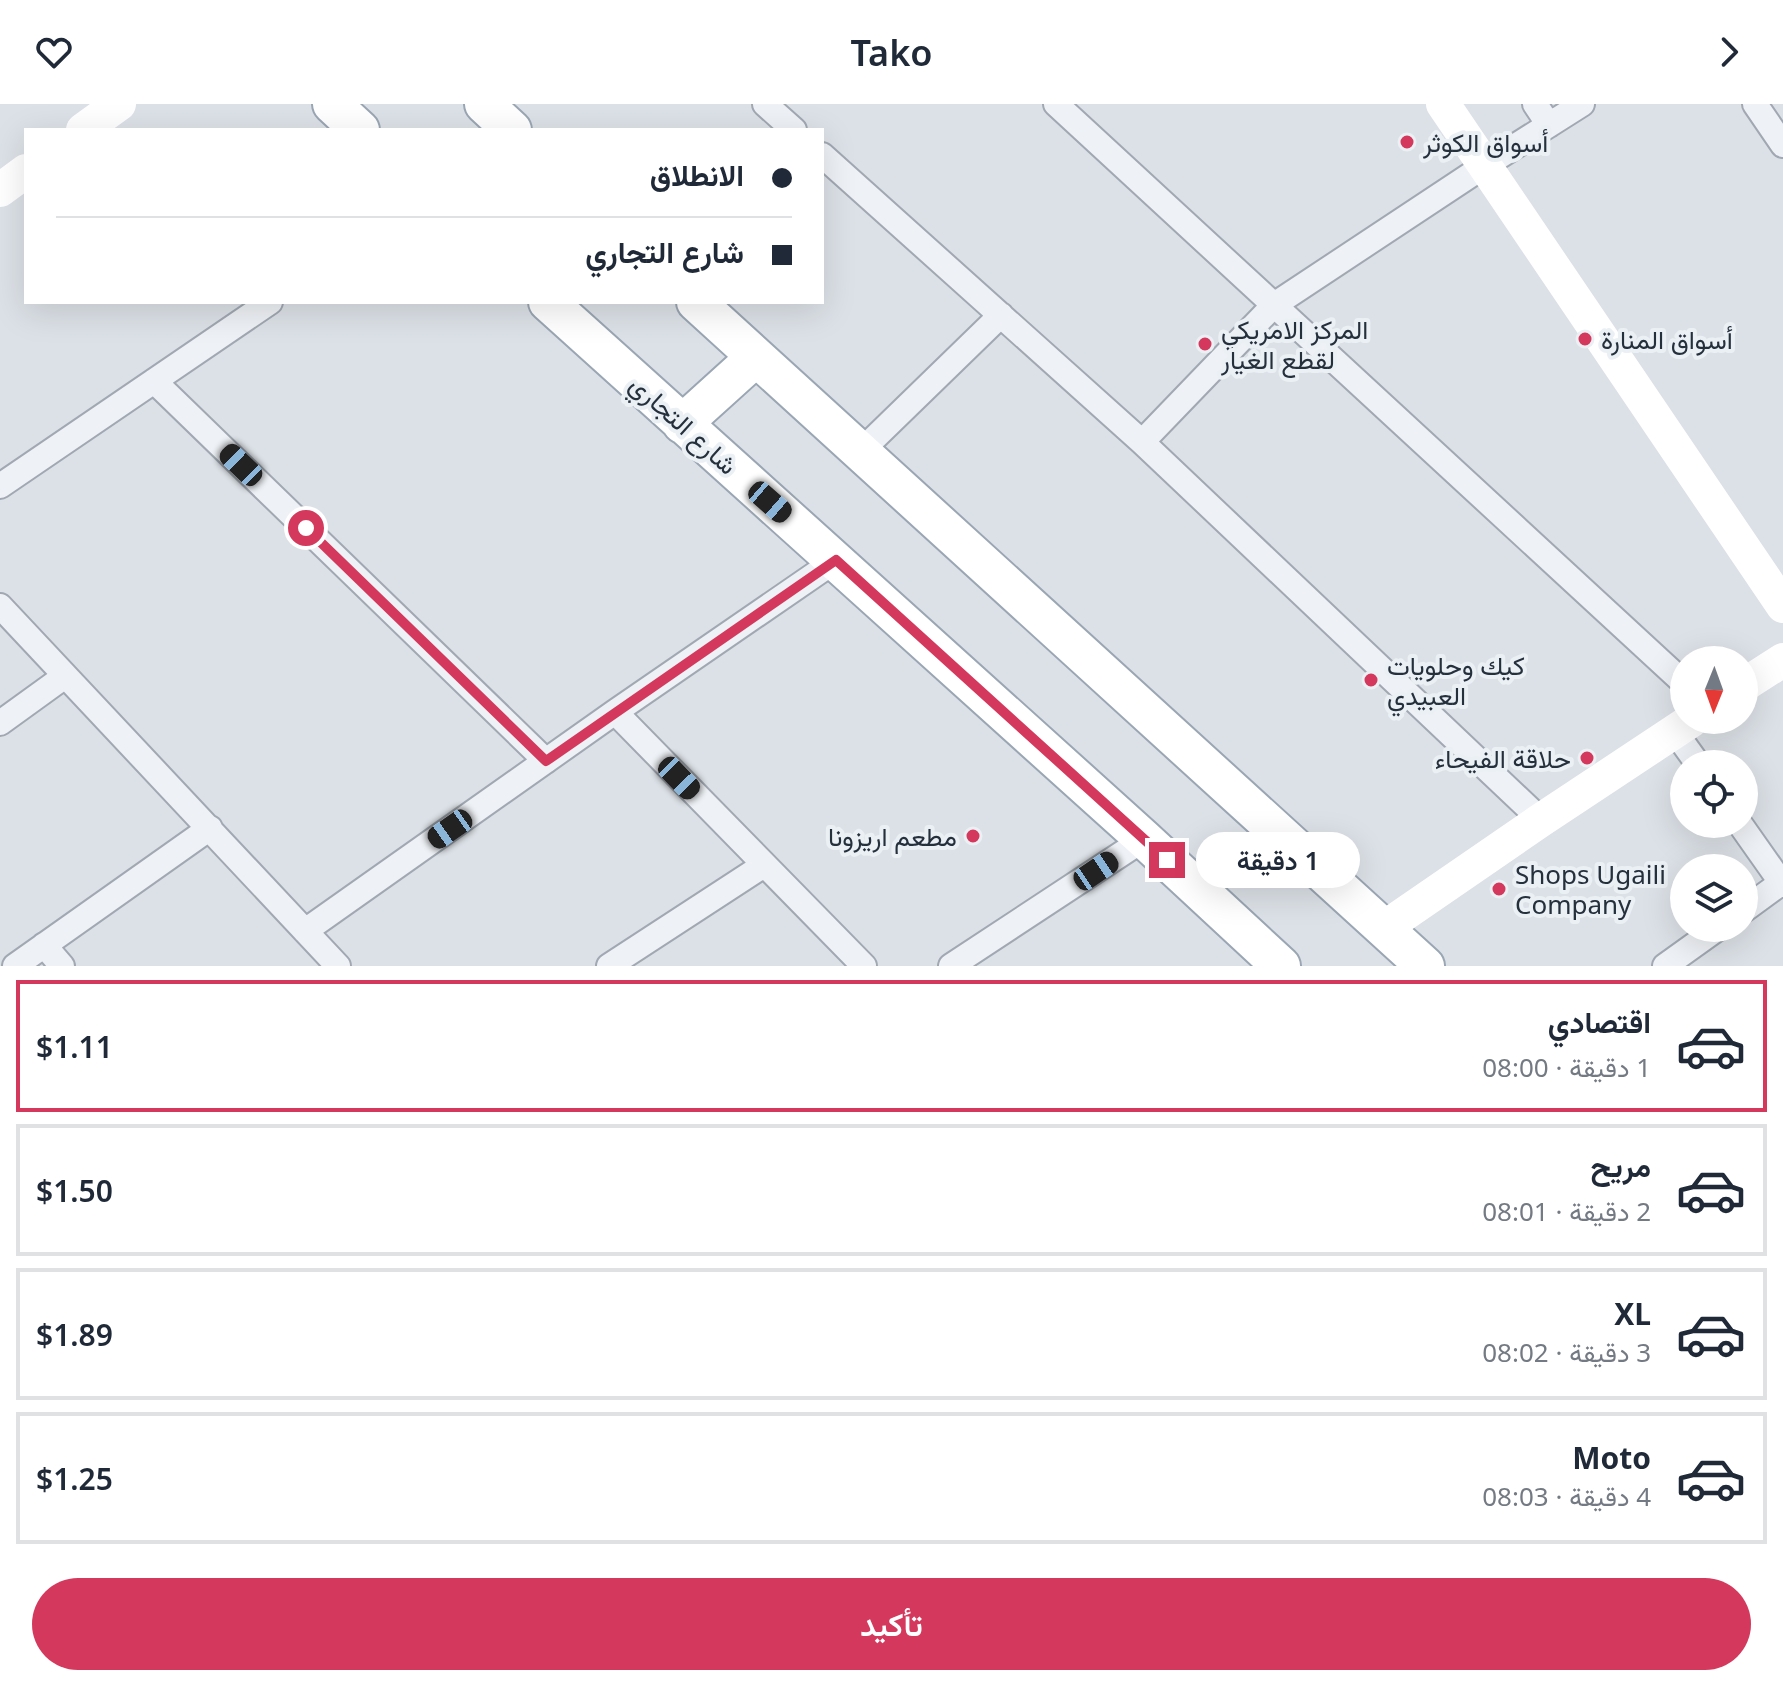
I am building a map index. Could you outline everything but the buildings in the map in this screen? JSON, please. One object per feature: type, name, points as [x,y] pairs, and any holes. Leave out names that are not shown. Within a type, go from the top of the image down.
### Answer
[{"type":"main road","points":[[332,104],[358,128]]},
{"type":"main road","points":[[484,104],[510,128]]},
{"type":"main road","name":"شارع التجاري","points":[[550,304],[1281,966]]},
{"type":"main road","points":[[698,304],[1425,966]]},
{"type":"main road","points":[[682,424],[756,357]]},
{"type":"street","points":[[86,128],[119,104]]},
{"type":"street","points":[[765,104],[792,128]]},
{"type":"street","points":[[1056,104],[1670,670]]},
{"type":"street","points":[[1443,104],[1783,606]]},
{"type":"street","points":[[1535,104],[1549,125]]},
{"type":"street","points":[[1142,442],[1274,305],[1582,104]]},
{"type":"street","points":[[1755,104],[1783,145]]},
{"type":"street","points":[[824,157],[1142,442],[1541,820]]},
{"type":"street","points":[[0,190],[24,172]]},
{"type":"street","points":[[0,486],[267,304]]},
{"type":"street","points":[[860,452],[1001,315]]},
{"type":"street","points":[[154,381],[546,761]]},
{"type":"street","points":[[305,931],[836,560]]},
{"type":"street","points":[[0,606],[338,966]]},
{"type":"street","points":[[1758,676],[1783,660]]},
{"type":"street","points":[[0,723],[65,676]]},
{"type":"street","points":[[615,712],[864,966]]},
{"type":"street","points":[[1384,928],[1672,734]]},
{"type":"street","points":[[15,966],[210,828]]},
{"type":"street","points":[[1750,838],[1782,884],[1758,900]]},
{"type":"street","points":[[951,966],[1144,839]]},
{"type":"street","points":[[609,966],[764,865]]},
{"type":"street","points":[[1665,966],[1698,942]]},
{"type":"street","points":[[44,945],[62,966]]},
{"type":"place","name":"أسواق الكوثر","points":[[1407,142]]},
{"type":"place","name":"أسواق المنارة","points":[[1585,339]]},
{"type":"place","name":"المركز الامريكي لقطع الغيار","points":[[1205,344]]},
{"type":"place","name":"كيك وحلويات العبيدي","points":[[1371,680]]},
{"type":"place","name":"حلاقة الفيحاء","points":[[1587,758]]},
{"type":"place","name":"مطعم اريزونا","points":[[973,836]]},
{"type":"place","name":"Shops Ugaili Company","points":[[1499,889]]},
{"type":"route","points":[[306,528],[546,761],[836,560],[1167,860]]}]
